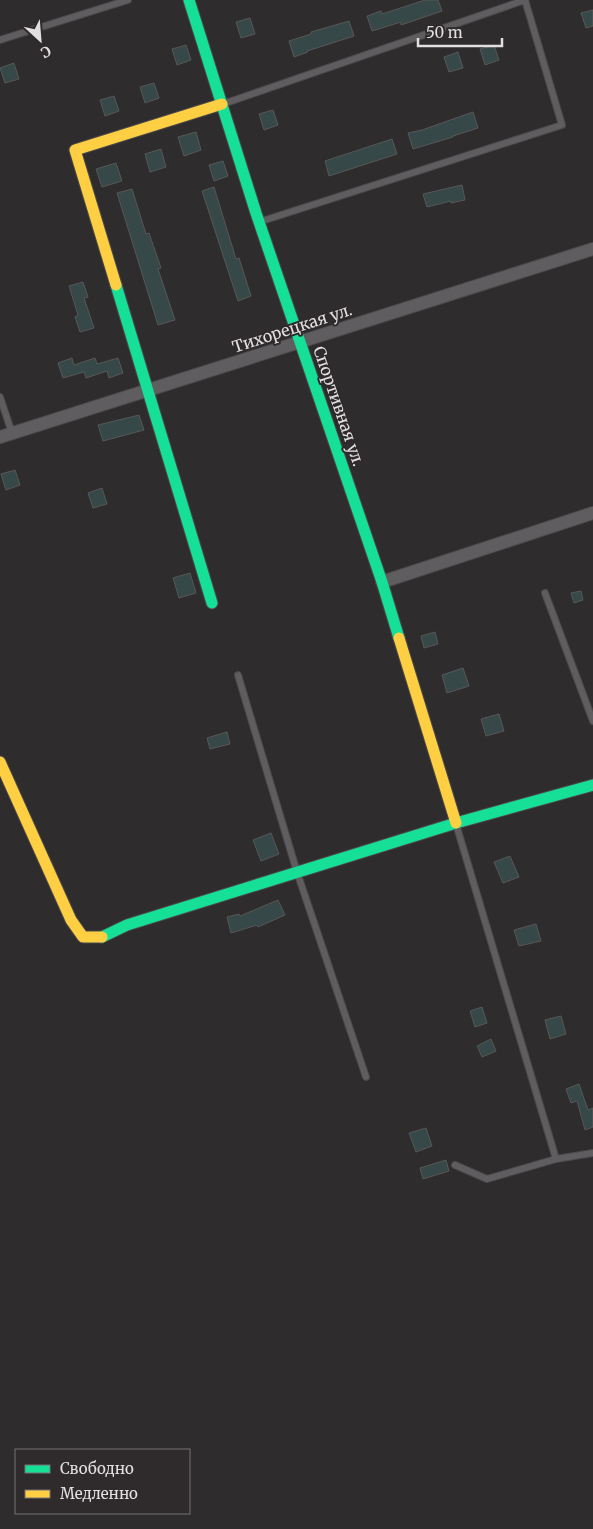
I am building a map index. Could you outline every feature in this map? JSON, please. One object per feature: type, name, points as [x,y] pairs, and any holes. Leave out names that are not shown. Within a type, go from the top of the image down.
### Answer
[{"type":"street","name":"Спортивная ул.","points":[[189,0],[259,222],[382,582],[456,823]]},
{"type":"street","points":[[212,603],[75,150],[222,104]]},
{"type":"street","name":"Тихорецкая ул.","points":[[6,435],[593,250]]},
{"type":"street","points":[[382,582],[593,513]]},
{"type":"street","points":[[0,762],[71,920],[84,936],[103,937],[127,925],[456,823],[593,785]]},
{"type":"lane","points":[[0,40],[128,0]]},
{"type":"lane","points":[[222,104],[525,0],[562,125],[259,222]]},
{"type":"lane","points":[[0,397],[6,435]]},
{"type":"lane","points":[[545,593],[593,721]]},
{"type":"lane","points":[[238,675],[298,872],[366,1078]]},
{"type":"lane","points":[[456,823],[556,1160]]},
{"type":"lane","points":[[455,1165],[487,1179],[556,1160],[593,1154]]},
{"type":"building","points":[[425,0],[438,0],[442,11],[401,25],[401,22],[372,31],[367,16],[381,11],[382,14]]},
{"type":"building","points":[[593,10],[593,26],[586,28],[581,13]]},
{"type":"building","points":[[250,18],[255,34],[241,38],[236,22]]},
{"type":"building","points":[[349,21],[354,36],[294,57],[289,41],[311,34],[311,32]]},
{"type":"building","points":[[186,45],[191,60],[177,65],[172,49]]},
{"type":"building","points":[[494,45],[499,60],[485,65],[480,49]]},
{"type":"building","points":[[458,52],[463,68],[449,72],[444,57]]},
{"type":"building","points":[[14,63],[19,79],[5,83],[0,68]]},
{"type":"building","points":[[154,83],[159,98],[145,103],[140,87]]},
{"type":"building","points":[[114,96],[119,111],[105,116],[100,100]]},
{"type":"building","points":[[273,110],[278,125],[264,130],[259,114]]},
{"type":"building","points":[[473,112],[478,128],[413,149],[408,133]]},
{"type":"building","points":[[196,132],[201,150],[184,156],[178,137]]},
{"type":"building","points":[[392,139],[397,154],[329,176],[325,161]]},
{"type":"building","points":[[161,149],[166,167],[150,172],[145,154]]},
{"type":"building","points":[[223,161],[228,176],[214,181],[209,165]]},
{"type":"building","points":[[116,163],[122,181],[102,187],[96,169]]},
{"type":"building","points":[[462,185],[465,200],[451,203],[451,201],[427,207],[423,194]]},
{"type":"building","points":[[214,187],[236,259],[239,258],[251,296],[238,301],[202,191]]},
{"type":"building","points":[[132,189],[146,234],[149,233],[161,268],[158,269],[175,320],[158,325],[117,193]]},
{"type":"building","points":[[83,282],[88,297],[84,298],[94,328],[80,332],[75,317],[78,315],[69,286]]},
{"type":"building","points":[[72,358],[74,365],[95,358],[97,364],[118,358],[123,373],[109,378],[107,371],[86,378],[84,372],[63,378],[58,363]]},
{"type":"building","points":[[139,415],[144,430],[103,441],[98,425]]},
{"type":"building","points":[[15,470],[20,485],[6,490],[1,474]]},
{"type":"building","points":[[102,488],[107,504],[93,508],[88,493]]},
{"type":"building","points":[[190,573],[196,593],[179,598],[173,578]]},
{"type":"building","points":[[581,591],[583,600],[574,603],[571,593]]},
{"type":"building","points":[[435,632],[438,644],[424,648],[421,636]]},
{"type":"building","points":[[463,668],[469,686],[447,693],[442,675]]},
{"type":"building","points":[[499,714],[504,731],[486,736],[481,719]]},
{"type":"building","points":[[227,732],[230,744],[210,749],[207,738]]},
{"type":"building","points":[[271,833],[279,854],[261,861],[253,840]]},
{"type":"building","points":[[510,856],[519,877],[503,883],[494,862]]},
{"type":"building","points":[[278,900],[285,915],[258,927],[257,925],[231,933],[227,917],[239,914],[240,916]]},
{"type":"building","points":[[536,924],[541,941],[519,946],[514,930]]},
{"type":"building","points":[[482,1007],[487,1023],[475,1027],[470,1011]]},
{"type":"building","points":[[561,1016],[566,1034],[550,1039],[545,1020]]},
{"type":"building","points":[[491,1039],[496,1051],[482,1057],[477,1046]]},
{"type":"building","points":[[579,1084],[588,1110],[593,1108],[593,1127],[585,1130],[577,1101],[571,1103],[566,1089]]},
{"type":"building","points":[[426,1128],[432,1146],[416,1152],[409,1133]]},
{"type":"building","points":[[446,1160],[449,1171],[423,1179],[420,1168]]},
{"type":"traffic: fast","points":[[189,0],[256,213],[382,582],[399,638]]},
{"type":"traffic: fast","points":[[116,285],[212,603]]},
{"type":"traffic: fast","points":[[102,937],[127,925],[456,823],[593,785]]},
{"type":"traffic: slow","points":[[116,285],[75,150],[222,104]]},
{"type":"traffic: slow","points":[[399,638],[456,823]]},
{"type":"traffic: slow","points":[[0,762],[71,920],[83,937],[102,937]]}]
